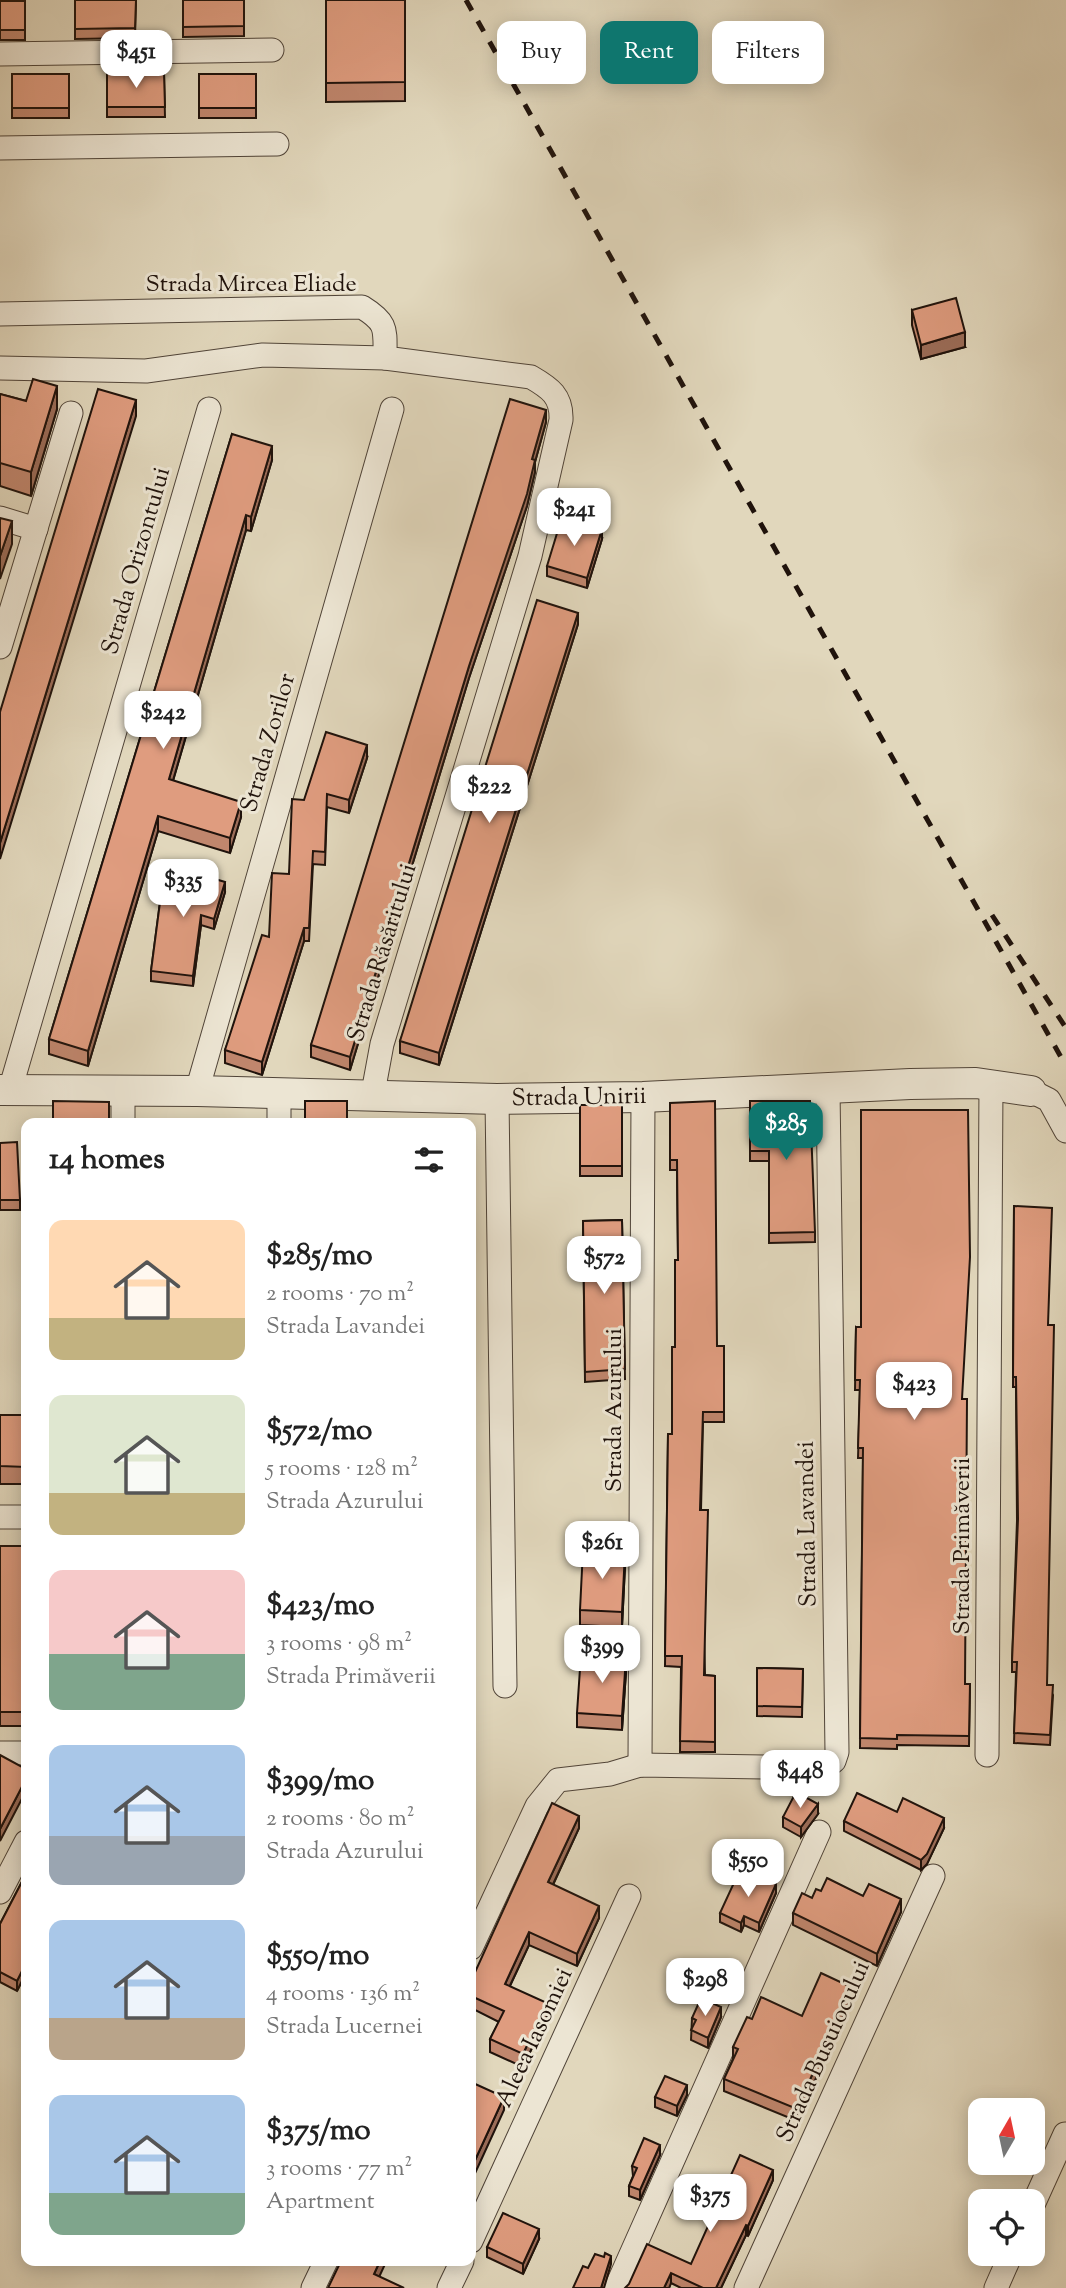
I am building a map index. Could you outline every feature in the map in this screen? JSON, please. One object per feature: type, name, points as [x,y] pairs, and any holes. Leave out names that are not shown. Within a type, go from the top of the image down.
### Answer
[{"type":"street","points":[[0,54],[272,50]]},
{"type":"street","points":[[0,148],[277,144]]},
{"type":"street","name":"Strada Mircea Eliade","points":[[0,314],[362,307],[377,316],[385,327],[385,358]]},
{"type":"street","points":[[0,369],[146,370],[263,355],[385,358]]},
{"type":"street","name":"Strada Răsăritului","points":[[372,1098],[382,1044],[530,556],[561,420],[561,405],[551,389],[531,377],[385,358]]},
{"type":"street","name":"Strada Orizontului","points":[[5,1090],[209,409]]},
{"type":"street","name":"Strada Zorilor","points":[[197,1091],[392,410]]},
{"type":"street","points":[[0,647],[71,413]]},
{"type":"street","points":[[0,518],[36,529]]},
{"type":"street","name":"Strada Unirii","points":[[5,1090],[197,1091],[279,1109],[372,1098],[643,1097],[910,1084],[991,1085],[1031,1091]]},
{"type":"street","name":"Strada Primăverii","points":[[987,1755],[991,1085]]},
{"type":"street","name":"Strada Lavandei","points":[[640,1765],[825,1768],[834,1761],[837,1752],[828,1088]]},
{"type":"street","points":[[123,1118],[124,1090]]},
{"type":"street","points":[[1031,1091],[1049,1100],[1066,1131]]},
{"type":"street","name":"Strada Azurului","points":[[640,1765],[643,1097]]},
{"type":"street","points":[[497,1099],[505,1686]]},
{"type":"street","points":[[0,1517],[21,1517]]},
{"type":"street","points":[[0,1754],[21,1753]]},
{"type":"street","points":[[476,1937],[537,1806],[558,1780],[610,1774],[640,1765]]},
{"type":"street","points":[[616,2288],[819,1832]]},
{"type":"street","points":[[0,1892],[21,1852]]},
{"type":"street","name":"Strada Busuiocului","points":[[746,2288],[933,1876]]},
{"type":"street","name":"Aleea Iasomiei","points":[[476,2230],[629,1896]]},
{"type":"street","points":[[1040,2189],[1065,2134]]},
{"type":"street","points":[[313,2288],[324,2266]]},
{"type":"street","points":[[449,2288],[460,2266]]},
{"type":"street","points":[[996,2288],[1006,2266]]},
{"type":"building","points":[[75,0],[136,0],[135,28],[75,29]]},
{"type":"building","points":[[183,0],[244,0],[244,26],[183,27]]},
{"type":"building","points":[[326,0],[405,0],[405,82],[326,83]]},
{"type":"building","points":[[0,1],[25,1],[25,30],[0,30]]},
{"type":"building","points":[[107,73],[164,73],[165,107],[107,107]]},
{"type":"building","points":[[12,74],[69,74],[69,108],[12,108]]},
{"type":"building","points":[[199,74],[256,74],[256,108],[199,108]]},
{"type":"building","points":[[956,298],[965,332],[921,345],[912,310]]},
{"type":"building","points":[[33,379],[57,386],[31,472],[0,463],[0,394],[26,401]]},
{"type":"building","points":[[98,389],[136,400],[0,843],[0,712]]},
{"type":"building","points":[[510,399],[546,410],[532,459],[535,460],[527,494],[469,666],[350,1057],[311,1045]]},
{"type":"building","points":[[232,434],[272,446],[251,517],[246,515],[169,779],[241,802],[230,838],[158,816],[88,1051],[49,1039]]},
{"type":"building","points":[[562,517],[602,529],[587,578],[547,566]]},
{"type":"building","points":[[0,518],[12,521],[0,556]]},
{"type":"building","points":[[537,600],[578,613],[439,1053],[400,1041]]},
{"type":"building","points":[[326,732],[367,745],[349,800],[327,794],[325,852],[313,851],[309,928],[304,928],[262,1062],[225,1050],[262,935],[269,937],[272,873],[289,874],[292,799],[304,800]]},
{"type":"building","points":[[165,864],[225,882],[214,919],[201,915],[193,976],[151,971]]},
{"type":"building","points":[[53,1101],[109,1102],[109,1118],[53,1118]]},
{"type":"building","points":[[305,1101],[347,1101],[347,1118],[305,1118]]},
{"type":"building","points":[[715,1101],[717,1346],[724,1346],[724,1412],[703,1412],[700,1510],[708,1510],[704,1675],[715,1676],[715,1742],[680,1741],[682,1656],[665,1656],[668,1434],[672,1434],[675,1260],[678,1260],[677,1160],[670,1160],[670,1103]]},
{"type":"building","points":[[750,1101],[810,1101],[815,1232],[769,1233],[769,1151],[750,1151]]},
{"type":"building","points":[[580,1105],[622,1105],[622,1166],[580,1166]]},
{"type":"building","points":[[861,1110],[968,1110],[970,1257],[962,1399],[967,1399],[965,1684],[970,1684],[969,1736],[897,1735],[897,1739],[860,1738],[863,1448],[858,1448],[860,1380],[855,1380],[856,1327],[861,1327]]},
{"type":"building","points":[[17,1142],[20,1200],[0,1200],[0,1143]]},
{"type":"building","points":[[1014,1206],[1052,1208],[1048,1325],[1054,1325],[1047,1685],[1053,1685],[1050,1735],[1014,1733],[1017,1662],[1012,1662],[1018,1519],[1016,1377],[1013,1377]]},
{"type":"building","points":[[622,1220],[625,1369],[585,1372],[583,1221]]},
{"type":"building","points":[[0,1415],[21,1415],[21,1467],[0,1466]]},
{"type":"building","points":[[0,1546],[21,1546],[21,1712],[0,1712]]},
{"type":"building","points":[[583,1549],[625,1552],[622,1612],[580,1610]]},
{"type":"building","points":[[581,1654],[626,1657],[622,1716],[577,1713]]},
{"type":"building","points":[[757,1668],[803,1669],[802,1707],[757,1706]]},
{"type":"building","points":[[0,1755],[21,1766],[21,1789],[0,1829]]},
{"type":"building","points":[[796,1792],[818,1804],[801,1827],[783,1817]]},
{"type":"building","points":[[857,1793],[897,1812],[903,1798],[944,1818],[927,1854],[921,1860],[844,1821]]},
{"type":"building","points":[[552,1803],[579,1816],[548,1882],[599,1906],[577,1954],[529,1932],[505,1984],[547,2003],[523,2054],[490,2039],[504,2011],[476,1998],[476,1970]]},
{"type":"building","points":[[738,1874],[752,1881],[755,1874],[776,1884],[759,1923],[744,1916],[741,1923],[720,1913]]},
{"type":"building","points":[[827,1878],[863,1896],[869,1884],[901,1899],[877,1954],[793,1913],[802,1893],[812,1898],[816,1889],[821,1891]]},
{"type":"building","points":[[21,1884],[21,1973],[17,1981],[0,1972],[0,1924]]},
{"type":"building","points":[[821,1973],[851,1987],[797,2109],[724,2079],[738,2049],[733,2047],[747,2017],[752,2019],[761,1997],[802,2016]]},
{"type":"building","points":[[701,1998],[721,2007],[708,2038],[691,2030],[696,2020],[692,2018]]},
{"type":"building","points":[[665,2076],[687,2085],[677,2106],[655,2097]]},
{"type":"building","points":[[476,2084],[504,2097],[476,2158]]},
{"type":"building","points":[[644,2138],[660,2145],[640,2190],[629,2186],[637,2168],[632,2166]]},
{"type":"building","points":[[740,2155],[773,2170],[716,2288],[703,2288],[671,2273],[664,2288],[625,2288],[647,2244],[691,2264]]},
{"type":"building","points":[[503,2213],[539,2229],[523,2264],[487,2247]]},
{"type":"building","points":[[605,2253],[611,2256],[601,2288],[573,2288],[583,2266],[588,2268],[595,2254],[604,2257]]},
{"type":"building","points":[[339,2266],[378,2266],[374,2274],[404,2288],[328,2288]]},
{"type":"railway","points":[[466,0],[1066,1066]]},
{"type":"railway","points":[[992,915],[1066,1028]]}]
